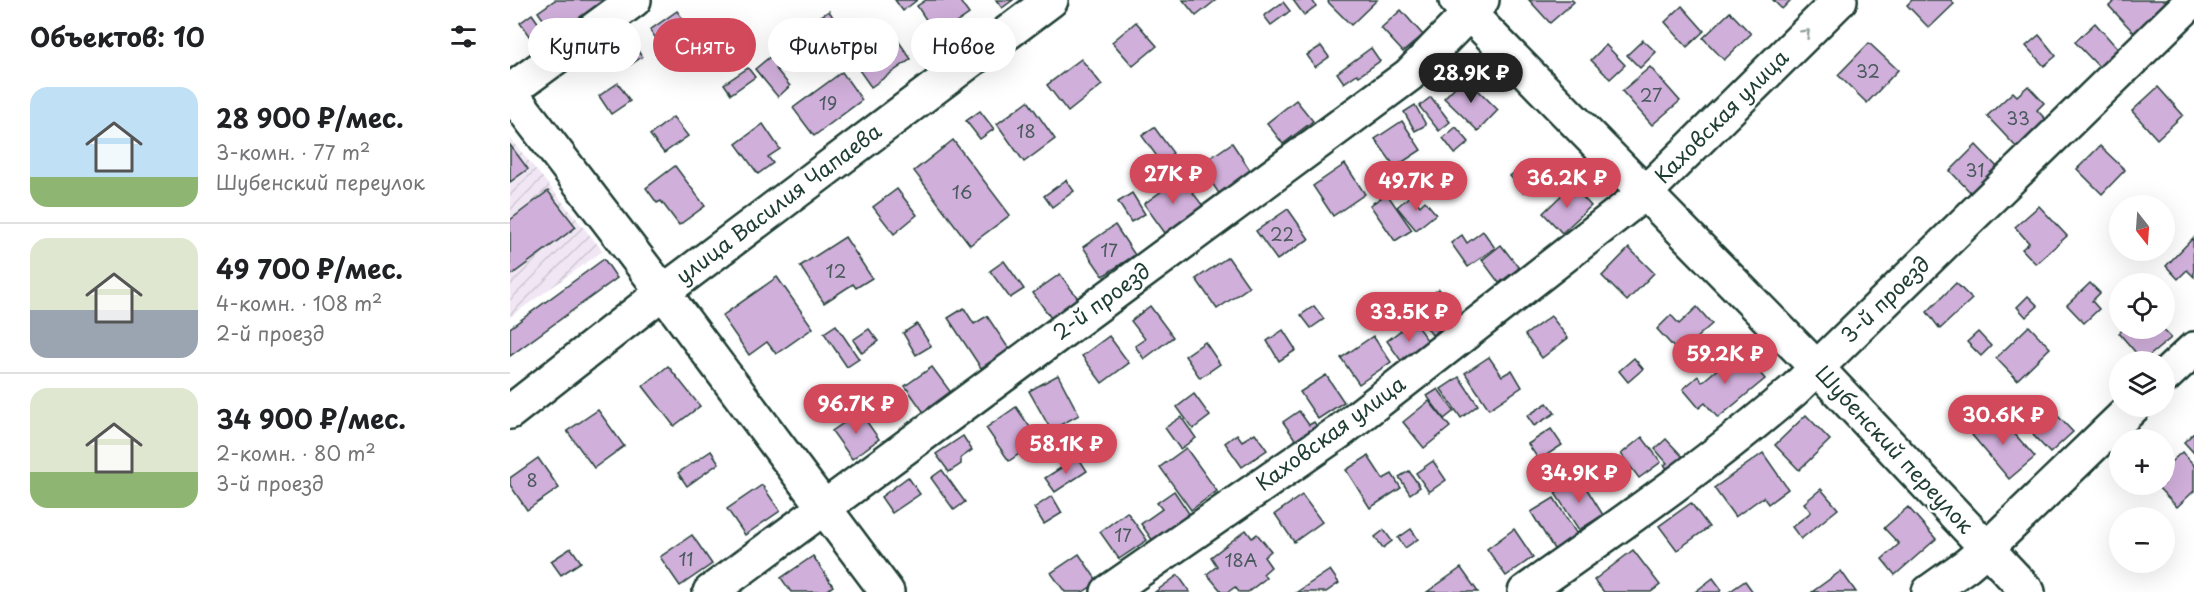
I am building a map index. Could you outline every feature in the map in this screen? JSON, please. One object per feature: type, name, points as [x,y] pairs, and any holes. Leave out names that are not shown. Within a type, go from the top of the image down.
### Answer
[{"type":"street","points":[[634,0],[510,92],[887,592]]},
{"type":"street","name":"улица Василия Чапаева","points":[[510,412],[663,292],[1051,0]]},
{"type":"street","name":"Каховская улица","points":[[1108,592],[1339,432],[1646,192],[1840,0]]},
{"type":"street","name":"3-й проезд","points":[[1525,592],[1632,516],[1764,416],[1817,368],[2193,0]]},
{"type":"street","name":"Шубенский переулок","points":[[1469,4],[2028,592]]},
{"type":"street","name":"2-й проезд","points":[[710,592],[1409,75],[1469,4]]},
{"type":"street","points":[[2175,367],[2194,349]]},
{"type":"street","points":[[1929,592],[1987,548],[2123,417]]},
{"type":"shaded area","points":[[510,138],[603,251],[510,317]]},
{"type":"building","points":[[555,0],[606,0],[607,2],[585,18],[542,18],[538,12]]},
{"type":"building","points":[[895,0],[917,0],[903,11]]},
{"type":"building","points":[[926,0],[959,0],[969,14],[963,18],[925,18],[917,6]]},
{"type":"building","points":[[996,0],[1013,0],[1002,8]]},
{"type":"building","points":[[1183,0],[1216,0],[1196,16]]},
{"type":"building","points":[[1293,0],[1312,0],[1316,6],[1304,15]]},
{"type":"building","points":[[1330,0],[1377,0],[1351,25],[1328,2]]},
{"type":"building","points":[[1529,0],[1572,0],[1574,2],[1550,23]]},
{"type":"building","points":[[1773,0],[1791,0],[1782,9]]},
{"type":"building","points":[[1912,0],[1951,0],[1954,4],[1929,28],[1907,5]]},
{"type":"building","points":[[2116,0],[2173,0],[2136,35],[2109,6]]},
{"type":"building","points":[[1283,2],[1290,11],[1271,25],[1264,16]]},
{"type":"building","points":[[1682,6],[1704,31],[1687,47],[1665,22]]},
{"type":"building","points":[[1401,10],[1423,35],[1403,52],[1381,28]]},
{"type":"building","points":[[677,11],[682,18],[667,18]]},
{"type":"building","points":[[829,11],[833,18],[818,18]]},
{"type":"building","points":[[1730,12],[1751,34],[1724,60],[1703,38]]},
{"type":"building","points":[[532,14],[535,18],[528,18],[528,34],[520,23]]},
{"type":"building","points":[[1136,22],[1157,46],[1133,66],[1112,42]]},
{"type":"building","points":[[2095,23],[2118,49],[2099,67],[2075,42]]},
{"type":"building","points":[[2039,35],[2056,56],[2044,66],[2026,46]]},
{"type":"building","points":[[1643,40],[1656,52],[1640,68],[1627,55]]},
{"type":"building","points":[[899,42],[911,59],[899,67]]},
{"type":"building","points":[[1869,43],[1898,70],[1867,103],[1838,75]]},
{"type":"building","points":[[1606,45],[1625,65],[1610,79],[1591,60]]},
{"type":"building","points":[[1321,46],[1329,57],[1315,67],[1307,55]]},
{"type":"building","points":[[1371,48],[1380,61],[1359,76],[1357,74],[1344,83],[1337,73]]},
{"type":"building","points":[[768,58],[768,72],[778,72],[790,86],[778,97],[756,68]]},
{"type":"building","points":[[1081,59],[1102,85],[1068,112],[1047,85]]},
{"type":"building","points":[[1650,67],[1680,101],[1652,125],[1622,91]]},
{"type":"building","points":[[742,72],[751,72],[755,77],[731,94],[724,84]]},
{"type":"building","points":[[842,72],[862,100],[814,136],[793,108]]},
{"type":"building","points":[[860,72],[892,72],[871,87]]},
{"type":"building","points":[[1465,77],[1498,110],[1478,131],[1444,98]]},
{"type":"building","points":[[618,83],[630,101],[611,114],[599,96]]},
{"type":"building","points":[[2028,86],[2044,103],[2037,110],[2049,123],[2019,150],[1987,116],[2013,92],[2017,96]]},
{"type":"building","points":[[2158,87],[2183,115],[2157,139],[2132,111]]},
{"type":"building","points":[[1431,97],[1450,122],[1439,131],[1419,106]]},
{"type":"building","points":[[1296,100],[1313,121],[1283,144],[1267,123]]},
{"type":"building","points":[[1028,101],[1055,139],[1024,162],[997,124]]},
{"type":"building","points":[[1415,105],[1426,125],[1415,131],[1404,112]]},
{"type":"building","points":[[980,111],[994,129],[980,139],[966,121]]},
{"type":"building","points":[[673,117],[688,136],[664,153],[650,135]]},
{"type":"building","points":[[1402,121],[1421,150],[1395,167],[1375,139]]},
{"type":"building","points":[[763,124],[780,149],[768,157],[773,163],[758,174],[736,144]]},
{"type":"building","points":[[1154,127],[1173,153],[1161,162],[1142,136]]},
{"type":"building","points":[[1456,127],[1469,142],[1455,154],[1443,138]]},
{"type":"building","points":[[953,140],[1010,215],[970,245],[914,171]]},
{"type":"building","points":[[1232,143],[1252,173],[1220,195],[1200,165]]},
{"type":"building","points":[[510,145],[528,169],[510,182]]},
{"type":"building","points":[[1976,145],[2000,170],[1974,196],[1950,171]]},
{"type":"building","points":[[2100,146],[2125,170],[2102,194],[2077,169]]},
{"type":"building","points":[[1527,163],[1540,180],[1523,192],[1510,176]]},
{"type":"building","points":[[1345,164],[1365,194],[1333,216],[1313,186]]},
{"type":"building","points":[[675,166],[705,206],[679,225],[661,201],[657,203],[646,188]]},
{"type":"building","points":[[1181,177],[1203,206],[1165,233],[1144,204]]},
{"type":"building","points":[[1066,180],[1074,191],[1052,207],[1044,196]]},
{"type":"building","points":[[1572,185],[1591,206],[1562,233],[1543,213]]},
{"type":"building","points":[[897,189],[917,215],[894,234],[873,207]]},
{"type":"building","points":[[548,191],[576,227],[510,276],[510,220]]},
{"type":"building","points":[[1132,193],[1145,214],[1131,222],[1118,202]]},
{"type":"building","points":[[1387,194],[1412,230],[1395,241],[1370,205]]},
{"type":"building","points":[[1411,195],[1420,206],[1425,201],[1436,214],[1416,230],[1397,207]]},
{"type":"building","points":[[2039,206],[2067,236],[2036,264],[2022,249],[2029,243],[2015,227]]},
{"type":"building","points":[[1288,209],[1309,239],[1277,260],[1256,231]]},
{"type":"building","points":[[1115,225],[1135,255],[1103,276],[1083,247]]},
{"type":"building","points":[[1483,231],[1495,248],[1468,267],[1451,243],[1462,235],[1467,243]]},
{"type":"building","points":[[845,237],[872,278],[856,288],[853,284],[824,303],[800,266]]},
{"type":"building","points":[[2193,238],[2194,277],[2187,270],[2178,279],[2175,273],[2166,266],[2171,261],[2175,261],[2175,257]]},
{"type":"building","points":[[1501,245],[1519,268],[1499,283],[1482,260]]},
{"type":"building","points":[[1629,248],[1654,273],[1627,301],[1602,276]]},
{"type":"building","points":[[1228,257],[1249,287],[1217,309],[1196,279]]},
{"type":"building","points":[[604,259],[617,278],[510,356],[510,328]]},
{"type":"building","points":[[1004,261],[1024,289],[1010,298],[990,271]]},
{"type":"building","points":[[1060,274],[1080,301],[1053,321],[1033,293]]},
{"type":"building","points":[[777,277],[813,328],[776,354],[767,342],[749,355],[722,316]]},
{"type":"building","points":[[1956,283],[1972,299],[1940,329],[1927,312]]},
{"type":"building","points":[[2090,283],[2100,293],[2092,301],[2099,309],[2084,323],[2067,305]]},
{"type":"building","points":[[1439,289],[1459,316],[1432,335],[1412,308]]},
{"type":"building","points":[[2028,296],[2038,306],[2026,317],[2017,307]]},
{"type":"building","points":[[1150,306],[1173,337],[1144,359],[1135,346],[1145,339],[1131,321]]},
{"type":"building","points":[[1314,306],[1324,319],[1311,328],[1301,315]]},
{"type":"building","points":[[1697,307],[1712,324],[1679,353],[1657,329],[1671,315],[1679,324]]},
{"type":"building","points":[[964,308],[974,324],[987,316],[1009,349],[981,368],[948,318]]},
{"type":"building","points":[[1551,316],[1568,338],[1542,358],[1525,335]]},
{"type":"building","points":[[1413,321],[1431,345],[1404,365],[1387,341]]},
{"type":"building","points":[[917,324],[931,346],[916,355],[903,333]]},
{"type":"building","points":[[836,325],[859,359],[847,367],[824,333]]},
{"type":"building","points":[[2029,326],[2050,348],[2017,380],[1996,358]]},
{"type":"building","points":[[869,329],[878,341],[862,353],[853,340]]},
{"type":"building","points":[[1283,330],[1296,350],[1279,361],[1267,341]]},
{"type":"building","points":[[1978,332],[1991,346],[1981,356],[1967,342]]},
{"type":"building","points":[[1109,336],[1129,363],[1102,383],[1082,356]]},
{"type":"building","points":[[1373,336],[1391,362],[1359,384],[1341,358]]},
{"type":"building","points":[[2124,339],[2170,339],[2155,351],[2134,351]]},
{"type":"building","points":[[1205,342],[1220,364],[1200,378],[1185,356]]},
{"type":"building","points":[[1740,350],[1765,379],[1718,418],[1705,403],[1699,408],[1683,389],[1698,376],[1702,382]]},
{"type":"building","points":[[1489,357],[1502,376],[1512,370],[1522,387],[1489,409],[1465,373]]},
{"type":"building","points":[[1634,358],[1643,369],[1628,382],[1619,371]]},
{"type":"building","points":[[668,366],[700,406],[674,426],[643,386]]},
{"type":"building","points":[[932,367],[952,394],[925,414],[905,386]]},
{"type":"building","points":[[1058,375],[1079,415],[1051,430],[1029,391]]},
{"type":"building","points":[[1326,375],[1344,402],[1318,419],[1300,392]]},
{"type":"building","points":[[1459,377],[1478,405],[1461,418],[1441,389]]},
{"type":"building","points":[[1438,389],[1454,411],[1444,419],[1427,396]]},
{"type":"building","points":[[1194,394],[1210,416],[1193,429],[1177,407]]},
{"type":"building","points":[[1429,401],[1450,427],[1424,448],[1403,422]]},
{"type":"building","points":[[1547,403],[1555,413],[1534,426],[1527,416]]},
{"type":"building","points":[[1016,407],[1039,440],[1009,461],[986,428]]},
{"type":"building","points":[[598,410],[624,446],[594,468],[567,431]]},
{"type":"building","points":[[1299,411],[1309,425],[1314,422],[1320,431],[1299,445],[1283,422]]},
{"type":"building","points":[[860,412],[879,439],[852,459],[832,431]]},
{"type":"building","points":[[1997,414],[2035,457],[2009,479],[1972,435]]},
{"type":"building","points":[[2056,414],[2073,432],[2050,453],[2033,435]]},
{"type":"building","points":[[1806,415],[1830,440],[1799,470],[1775,445]]},
{"type":"building","points":[[1181,417],[1196,438],[1180,449],[1165,428]]},
{"type":"building","points":[[1551,429],[1562,445],[1539,460],[1528,444]]},
{"type":"building","points":[[1255,433],[1267,450],[1242,467],[1225,443],[1237,434],[1242,441]]},
{"type":"building","points":[[2194,433],[2194,453],[2184,442]]},
{"type":"building","points":[[963,436],[972,450],[961,458],[961,464],[949,472],[936,454]]},
{"type":"building","points":[[1642,437],[1661,462],[1639,478],[1621,454]]},
{"type":"building","points":[[1666,439],[1683,457],[1669,470],[1664,465],[1667,463],[1655,449]]},
{"type":"building","points":[[1186,448],[1217,491],[1191,510],[1160,467]]},
{"type":"building","points":[[711,451],[719,463],[687,486],[678,473]]},
{"type":"building","points":[[2182,452],[2194,465],[2194,491],[2177,507],[2166,495],[2175,495],[2175,458]]},
{"type":"building","points":[[1763,453],[1788,489],[1768,504],[1763,497],[1735,517],[1714,488]]},
{"type":"building","points":[[1368,456],[1383,479],[1392,474],[1401,488],[1370,508],[1346,470]]},
{"type":"building","points":[[1078,457],[1087,471],[1055,492],[1045,478]]},
{"type":"building","points":[[538,458],[559,488],[527,510],[510,485],[510,478]]},
{"type":"building","points":[[1433,461],[1446,480],[1429,492],[1416,473]]},
{"type":"building","points":[[942,470],[965,502],[954,510],[931,478]]},
{"type":"building","points":[[1409,471],[1420,487],[1410,494],[1399,477]]},
{"type":"building","points":[[908,477],[920,494],[892,513],[881,497]]},
{"type":"building","points":[[1580,478],[1603,515],[1579,530],[1555,493]]},
{"type":"building","points":[[762,485],[780,511],[745,535],[727,509]]},
{"type":"building","points":[[1821,489],[1838,509],[1801,539],[1792,527],[1811,512],[1804,503]]},
{"type":"building","points":[[1174,491],[1192,518],[1155,544],[1141,524],[1162,509],[1157,503]]},
{"type":"building","points":[[1302,495],[1322,522],[1294,542],[1275,514]]},
{"type":"building","points":[[1052,496],[1062,513],[1044,524],[1034,508]]},
{"type":"building","points":[[1554,498],[1580,539],[1557,554],[1531,512]]},
{"type":"building","points":[[1691,503],[1709,527],[1677,550],[1659,526]]},
{"type":"building","points":[[1908,507],[1936,539],[1895,575],[1882,559],[1899,544],[1884,528]]},
{"type":"building","points":[[1127,512],[1147,540],[1119,559],[1100,532]]},
{"type":"building","points":[[1411,529],[1418,539],[1405,548],[1398,538]]},
{"type":"building","points":[[1514,529],[1533,557],[1506,576],[1487,549]]},
{"type":"building","points":[[1246,530],[1252,538],[1257,534],[1271,551],[1264,557],[1271,567],[1263,574],[1266,578],[1248,592],[1239,592],[1235,587],[1228,592],[1222,592],[1207,574],[1217,566],[1211,557]]},
{"type":"building","points":[[1384,530],[1392,541],[1383,548],[1375,537]]},
{"type":"building","points":[[692,535],[712,564],[680,586],[660,557]]},
{"type":"building","points":[[571,548],[581,562],[561,575],[551,561]]},
{"type":"building","points":[[1633,550],[1660,585],[1651,592],[1604,592],[1594,580]]},
{"type":"building","points":[[1079,554],[1098,582],[1083,592],[1065,592],[1051,573]]},
{"type":"building","points":[[813,556],[833,586],[825,592],[791,592],[781,578]]},
{"type":"building","points":[[1461,568],[1478,592],[1427,592]]},
{"type":"building","points":[[1330,570],[1339,583],[1326,592],[1297,592]]},
{"type":"building","points":[[1841,571],[1856,592],[1812,592]]},
{"type":"building","points":[[1178,575],[1190,592],[1155,592]]},
{"type":"building","points":[[1713,578],[1722,590],[1695,592]]},
{"type":"building","points":[[1745,581],[1753,592],[1729,592]]}]
